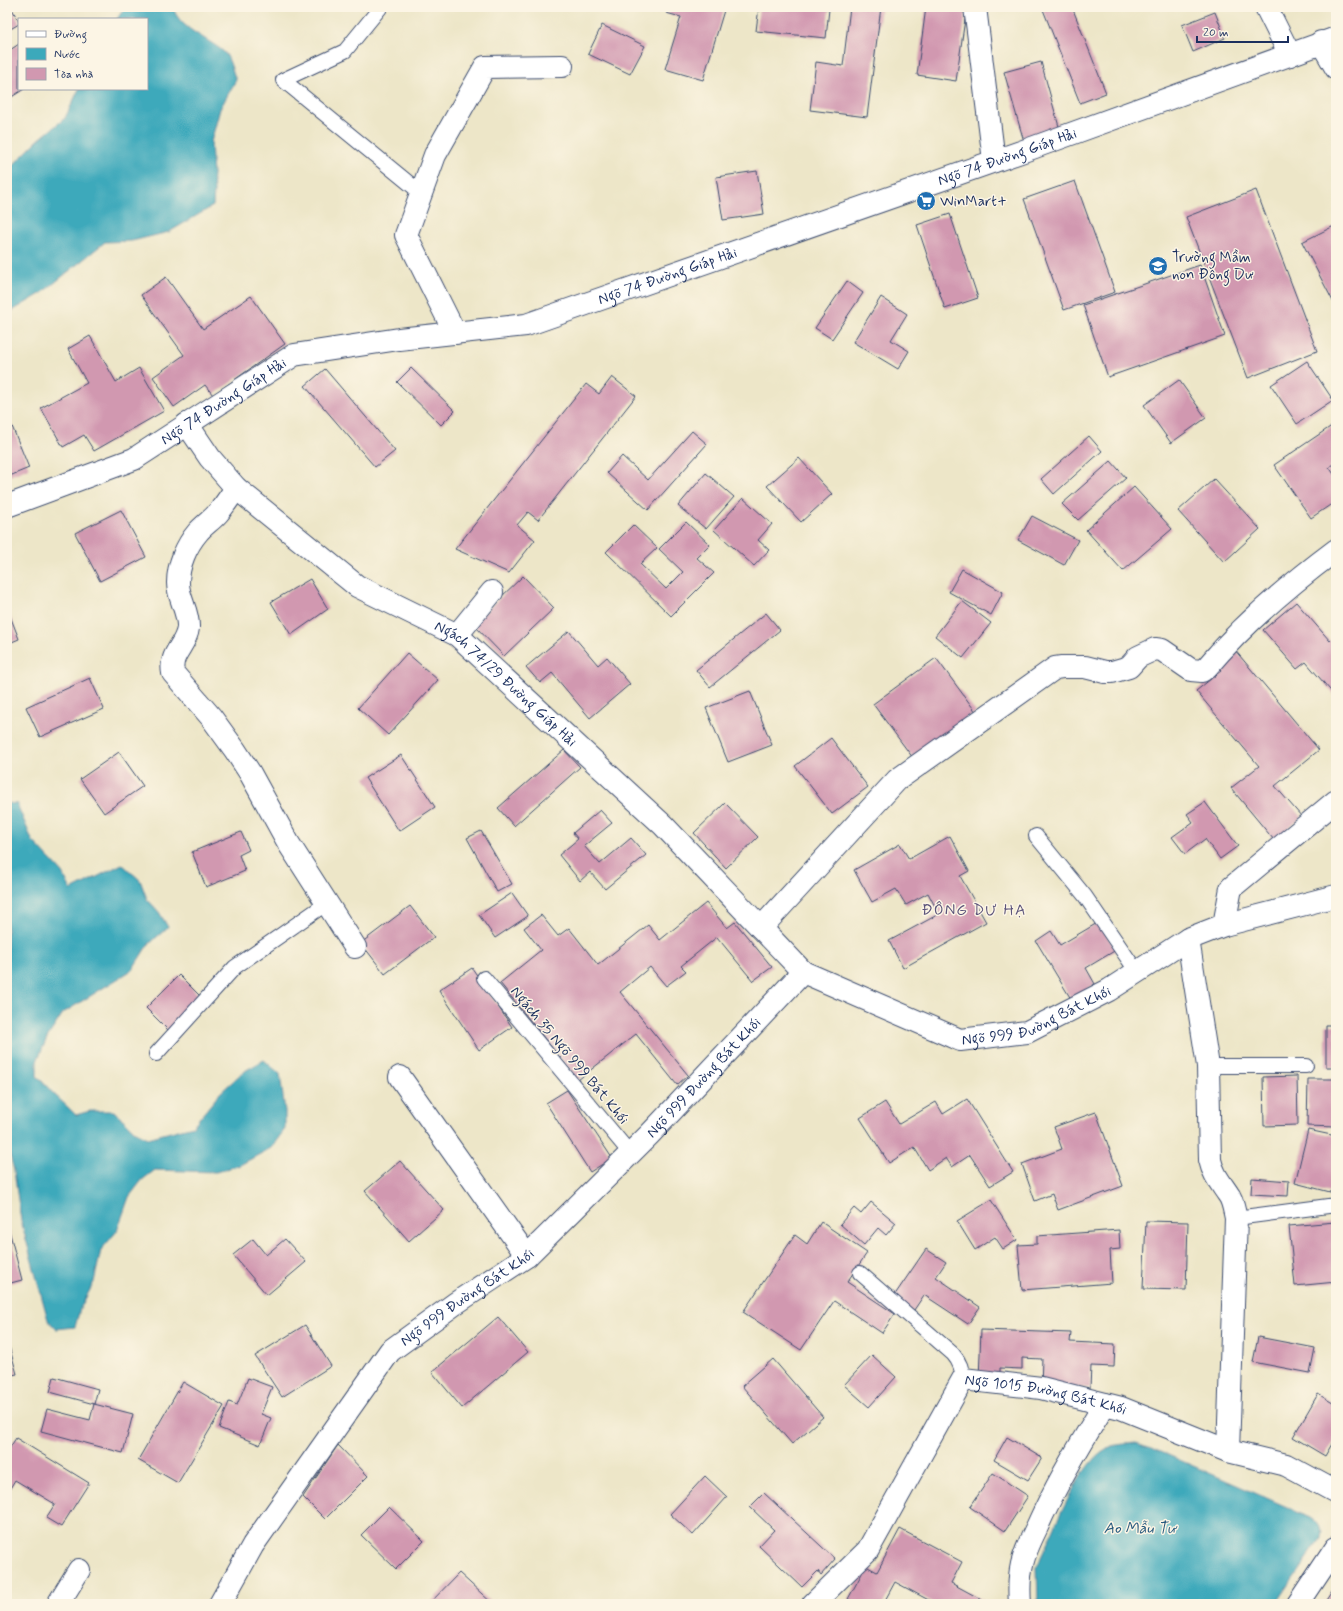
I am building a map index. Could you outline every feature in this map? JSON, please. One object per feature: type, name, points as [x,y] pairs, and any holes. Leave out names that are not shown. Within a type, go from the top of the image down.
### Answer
[{"type":"street","points":[[975,7],[994,161]]},
{"type":"street","points":[[1266,7],[1290,55]]},
{"type":"street","points":[[1329,40],[1336,68]]},
{"type":"street","name":"Ngõ 74 Đường Giáp Hải","points":[[7,506],[134,459],[294,355],[399,339],[526,325],[994,161],[1329,40]]},
{"type":"street","points":[[454,332],[406,235],[434,155],[485,67],[562,66]]},
{"type":"street","name":"Ngách 74/29 Đường Giáp Hải","points":[[187,424],[210,458],[236,488],[357,586],[457,635],[663,826],[803,972]]},
{"type":"street","points":[[236,488],[217,514],[198,532],[188,547],[182,561],[178,578],[178,590],[187,616],[188,627],[171,664],[173,673],[211,717],[235,750],[250,773],[289,844],[355,947]]},
{"type":"street","points":[[761,928],[898,780],[1055,668],[1085,667],[1105,672],[1112,672],[1129,667],[1138,657],[1155,649],[1162,650],[1191,670],[1202,671],[1242,629],[1270,603],[1336,550]]},
{"type":"street","points":[[457,635],[492,592]]},
{"type":"street","points":[[1224,925],[1231,888],[1336,801]]},
{"type":"street","name":"Ngõ 999 Đường Bát Khối","points":[[220,1604],[253,1545],[390,1351],[456,1303],[527,1256],[630,1154],[803,972],[960,1040],[1027,1032],[1109,990],[1188,939],[1224,925],[1336,896]]},
{"type":"street","points":[[1188,939],[1208,1066],[1212,1169],[1216,1178],[1229,1194],[1236,1218],[1228,1451]]},
{"type":"street","points":[[400,1076],[527,1256]]},
{"type":"street","name":"Ngõ 1015 Đường Bát Khối","points":[[813,1604],[868,1550],[963,1379],[1041,1388],[1121,1408],[1228,1451],[1286,1465],[1336,1492]]},
{"type":"street","points":[[1020,1604],[1020,1575],[1027,1550],[1049,1500],[1105,1404]]},
{"type":"street","points":[[1298,1604],[1336,1547]]},
{"type":"street","points":[[58,1604],[79,1570]]},
{"type":"lane","points":[[380,8],[345,51],[283,80],[421,193]]},
{"type":"lane","points":[[1036,836],[1085,896],[1137,972]]},
{"type":"lane","points":[[156,1054],[235,967],[327,903]]},
{"type":"lane","name":"Ngách 35 Ngõ 999 Bát Khối","points":[[484,978],[630,1154]]},
{"type":"lane","points":[[1208,1066],[1306,1066]]},
{"type":"lane","points":[[1236,1218],[1336,1205]]},
{"type":"lane","points":[[860,1273],[953,1354],[959,1361],[963,1379]]},
{"type":"water","points":[[125,7],[173,7],[176,15],[187,27],[226,54],[236,80],[220,109],[211,142],[214,191],[213,206],[169,232],[132,241],[105,242],[42,293],[7,314],[7,171],[37,141],[65,118],[79,90],[148,90],[148,18],[118,18]]},
{"type":"water","points":[[7,803],[17,804],[32,840],[63,873],[71,890],[122,864],[140,880],[147,899],[159,912],[168,927],[147,946],[132,970],[63,1013],[47,1038],[37,1061],[37,1076],[76,1115],[90,1111],[114,1111],[136,1132],[148,1138],[193,1126],[220,1093],[243,1072],[264,1060],[280,1074],[285,1111],[285,1129],[271,1148],[240,1165],[216,1172],[155,1170],[142,1180],[129,1197],[117,1231],[101,1250],[94,1282],[80,1309],[75,1327],[56,1329],[48,1320],[21,1221],[14,1171],[7,1143]]},
{"type":"water","name":"Ao Mẫu Tư","points":[[1136,1443],[1152,1448],[1310,1517],[1316,1522],[1321,1530],[1319,1541],[1276,1604],[1038,1604],[1037,1568],[1060,1514],[1077,1482],[1096,1456],[1109,1447]]},
{"type":"building","points":[[7,7],[11,7],[18,20],[18,25],[7,31]]},
{"type":"building","points":[[668,7],[725,7],[703,80],[665,69],[681,17],[666,13]]},
{"type":"building","points":[[759,7],[809,7],[829,9],[826,38],[756,31]]},
{"type":"building","points":[[850,7],[881,7],[867,117],[810,110],[816,62],[843,66]]},
{"type":"building","points":[[926,7],[966,12],[956,81],[917,75]]},
{"type":"building","points":[[1042,7],[1072,7],[1106,93],[1080,103]]},
{"type":"building","points":[[1215,12],[1225,38],[1193,52],[1182,25]]},
{"type":"building","points":[[602,25],[645,46],[630,74],[588,54]]},
{"type":"building","points":[[18,45],[18,90],[22,90],[10,98],[7,93],[7,52]]},
{"type":"building","points":[[1041,62],[1061,134],[1025,145],[1004,72]]},
{"type":"building","points":[[757,171],[764,214],[723,220],[716,177]]},
{"type":"building","points":[[1075,181],[1115,292],[1064,310],[1024,199]]},
{"type":"building","points":[[1256,190],[1317,351],[1248,378],[1186,217]]},
{"type":"building","points":[[950,214],[978,298],[945,309],[917,225]]},
{"type":"building","points":[[1336,225],[1336,307],[1302,242]]},
{"type":"building","points":[[1200,265],[1225,336],[1108,377],[1083,305]]},
{"type":"building","points":[[166,277],[203,329],[251,296],[285,344],[213,395],[205,385],[174,407],[153,377],[184,355],[141,295]]},
{"type":"building","points":[[847,281],[863,293],[832,339],[815,328]]},
{"type":"building","points":[[881,297],[907,314],[891,340],[909,351],[898,369],[853,342]]},
{"type":"building","points":[[90,336],[116,382],[139,368],[164,411],[94,451],[84,435],[63,447],[41,408],[87,383],[68,349]]},
{"type":"building","points":[[1307,361],[1333,400],[1297,424],[1271,385]]},
{"type":"building","points":[[411,368],[455,411],[441,425],[397,382]]},
{"type":"building","points":[[325,369],[395,451],[375,467],[305,386]]},
{"type":"building","points":[[612,377],[636,396],[538,520],[528,512],[517,525],[535,540],[509,573],[455,549],[586,384],[599,394]]},
{"type":"building","points":[[1179,380],[1206,418],[1171,443],[1144,405]]},
{"type":"building","points":[[7,414],[29,468],[7,477]]},
{"type":"building","points":[[1336,423],[1336,462],[1329,467],[1336,477],[1336,501],[1311,518],[1274,465]]},
{"type":"building","points":[[692,431],[707,444],[648,510],[607,473],[622,456],[648,480]]},
{"type":"building","points":[[1089,436],[1102,451],[1054,494],[1041,479]]},
{"type":"building","points":[[799,458],[832,494],[801,522],[767,486]]},
{"type":"building","points":[[1111,461],[1126,478],[1078,520],[1062,504]]},
{"type":"building","points":[[706,473],[734,497],[706,529],[678,506]]},
{"type":"building","points":[[1214,479],[1260,529],[1224,562],[1178,511]]},
{"type":"building","points":[[1134,487],[1172,529],[1123,571],[1086,530]]},
{"type":"building","points":[[743,498],[772,524],[758,540],[769,550],[754,566],[714,530]]},
{"type":"building","points":[[121,510],[146,557],[100,581],[75,533]]},
{"type":"building","points":[[1032,516],[1078,540],[1064,565],[1018,540]]},
{"type":"building","points":[[686,522],[710,545],[697,558],[714,573],[671,616],[606,552],[633,525],[657,548],[640,564],[666,589],[683,572],[659,549]]},
{"type":"building","points":[[962,569],[1003,592],[991,615],[949,592]]},
{"type":"building","points":[[523,576],[554,608],[504,656],[473,624]]},
{"type":"building","points":[[310,579],[328,609],[291,635],[271,602]]},
{"type":"building","points":[[962,601],[991,623],[963,658],[935,636]]},
{"type":"building","points":[[1296,602],[1330,641],[1336,635],[1336,697],[1306,662],[1297,669],[1263,630]]},
{"type":"building","points":[[7,608],[19,639],[7,644]]},
{"type":"building","points":[[766,613],[780,630],[710,687],[696,670]]},
{"type":"building","points":[[569,631],[598,665],[607,657],[630,684],[590,718],[552,673],[540,683],[526,667]]},
{"type":"building","points":[[1234,649],[1319,750],[1275,786],[1302,817],[1274,840],[1231,788],[1259,766],[1196,691],[1222,670],[1217,664]]},
{"type":"building","points":[[407,653],[438,680],[388,735],[358,708]]},
{"type":"building","points":[[936,658],[976,712],[913,758],[873,704]]},
{"type":"building","points":[[90,678],[104,709],[40,737],[26,707]]},
{"type":"building","points":[[750,691],[772,745],[728,762],[706,708]]},
{"type":"building","points":[[831,738],[868,787],[832,814],[795,766]]},
{"type":"building","points":[[564,750],[580,767],[514,826],[498,808]]},
{"type":"building","points":[[119,752],[143,786],[104,813],[80,779]]},
{"type":"building","points":[[401,755],[435,807],[399,831],[365,778]]},
{"type":"building","points":[[1205,802],[1238,846],[1220,859],[1205,839],[1185,854],[1172,837],[1193,822],[1187,814]]},
{"type":"building","points":[[725,803],[758,837],[726,868],[694,833]]},
{"type":"building","points":[[600,810],[612,823],[584,846],[600,864],[631,838],[646,855],[605,889],[590,872],[580,881],[559,855],[578,839],[573,833]]},
{"type":"building","points":[[481,831],[512,884],[497,892],[467,838]]},
{"type":"building","points":[[241,832],[249,850],[239,855],[245,871],[206,887],[192,852]]},
{"type":"building","points":[[950,836],[969,871],[960,876],[986,922],[903,968],[889,941],[939,914],[928,893],[906,905],[896,889],[872,902],[854,870],[900,844],[909,859]]},
{"type":"building","points":[[512,893],[528,916],[495,938],[479,915]]},
{"type":"building","points":[[706,903],[727,928],[735,922],[772,967],[753,981],[717,937],[681,966],[686,971],[666,986],[650,967],[620,992],[688,1075],[677,1085],[636,1034],[578,1080],[500,983],[541,950],[524,928],[541,915],[558,936],[569,928],[598,965],[648,925],[660,940]]},
{"type":"building","points":[[410,906],[434,937],[385,974],[361,943]]},
{"type":"building","points":[[1099,922],[1116,950],[1086,968],[1095,984],[1071,999],[1036,941],[1051,931],[1060,945]]},
{"type":"building","points":[[472,968],[512,1027],[479,1050],[439,990]]},
{"type":"building","points":[[179,975],[204,1000],[171,1033],[146,1008]]},
{"type":"building","points":[[1326,1025],[1336,1025],[1336,1067],[1326,1067]]},
{"type":"building","points":[[1297,1076],[1298,1125],[1264,1126],[1263,1077]]},
{"type":"building","points":[[1308,1079],[1336,1079],[1336,1127],[1307,1126]]},
{"type":"building","points":[[567,1090],[612,1158],[590,1172],[546,1103]]},
{"type":"building","points":[[967,1099],[1013,1172],[990,1186],[970,1155],[952,1167],[946,1158],[928,1170],[914,1147],[889,1163],[860,1118],[885,1102],[899,1124],[936,1102],[943,1114]]},
{"type":"building","points":[[1096,1112],[1123,1186],[1058,1210],[1052,1194],[1035,1201],[1022,1164],[1062,1149],[1054,1127]]},
{"type":"building","points":[[1308,1130],[1336,1136],[1336,1186],[1334,1193],[1295,1183]]},
{"type":"building","points":[[400,1161],[444,1210],[409,1241],[365,1191]]},
{"type":"building","points":[[1252,1178],[1289,1181],[1288,1196],[1251,1194]]},
{"type":"building","points":[[991,1200],[1017,1240],[1003,1249],[995,1237],[975,1250],[957,1221]]},
{"type":"building","points":[[871,1202],[896,1223],[886,1235],[878,1228],[864,1245],[840,1224],[854,1208],[861,1214]]},
{"type":"building","points":[[1146,1221],[1188,1222],[1186,1290],[1143,1289]]},
{"type":"building","points":[[821,1222],[867,1253],[847,1282],[895,1314],[882,1333],[834,1301],[801,1350],[743,1312],[795,1235],[807,1244]]},
{"type":"building","points":[[1335,1222],[1336,1282],[1295,1286],[1289,1226]]},
{"type":"building","points":[[9,1230],[22,1280],[7,1284],[7,1231]]},
{"type":"building","points":[[1119,1230],[1120,1249],[1110,1250],[1112,1283],[1022,1290],[1018,1245],[1037,1244],[1037,1236]]},
{"type":"building","points":[[253,1239],[266,1255],[285,1239],[306,1262],[267,1295],[233,1255]]},
{"type":"building","points":[[926,1249],[946,1262],[936,1277],[980,1307],[968,1324],[924,1295],[912,1313],[892,1299]]},
{"type":"building","points":[[498,1317],[528,1352],[462,1408],[432,1372]]},
{"type":"building","points":[[305,1325],[331,1366],[282,1397],[255,1356]]},
{"type":"building","points":[[981,1330],[1071,1333],[1070,1342],[1115,1344],[1114,1367],[1091,1366],[1090,1388],[1041,1386],[1042,1359],[1022,1358],[1022,1369],[1000,1368],[1000,1379],[979,1379]]},
{"type":"building","points":[[1258,1337],[1315,1348],[1310,1373],[1253,1362]]},
{"type":"building","points":[[7,1339],[17,1374],[7,1376]]},
{"type":"building","points":[[872,1355],[896,1377],[869,1407],[844,1385]]},
{"type":"building","points":[[773,1359],[823,1417],[792,1444],[742,1386]]},
{"type":"building","points":[[54,1377],[98,1389],[94,1404],[50,1392]]},
{"type":"building","points":[[248,1378],[272,1387],[261,1414],[271,1418],[260,1445],[219,1428],[229,1402],[237,1405]]},
{"type":"building","points":[[183,1382],[224,1406],[178,1483],[138,1460]]},
{"type":"building","points":[[1318,1394],[1336,1405],[1336,1437],[1325,1456],[1293,1437]]},
{"type":"building","points":[[94,1404],[133,1414],[123,1453],[41,1431],[47,1409],[90,1420]]},
{"type":"building","points":[[1007,1437],[1042,1458],[1028,1480],[994,1460]]},
{"type":"building","points":[[16,1438],[89,1483],[61,1527],[46,1518],[55,1504],[15,1480],[9,1490],[7,1488],[7,1452]]},
{"type":"building","points":[[338,1445],[368,1476],[325,1519],[303,1497]]},
{"type":"building","points":[[993,1473],[1028,1496],[1005,1531],[970,1507]]},
{"type":"building","points":[[705,1476],[727,1497],[693,1535],[670,1514]]},
{"type":"building","points":[[764,1493],[835,1559],[821,1575],[818,1571],[802,1587],[759,1546],[774,1530],[750,1507]]},
{"type":"building","points":[[389,1507],[424,1541],[396,1569],[361,1535]]},
{"type":"building","points":[[900,1529],[962,1562],[951,1583],[990,1604],[936,1604],[895,1582],[883,1604],[858,1604],[848,1599],[866,1566],[877,1572]]},
{"type":"building","points":[[459,1573],[493,1604],[429,1604]]},
{"type":"building","points":[[1332,1590],[1336,1592],[1336,1604],[1323,1604]]},
{"type":"place","name":"WinMart+","points":[[926,201]]},
{"type":"place","name":"Trường Mầm non Đông Dư","points":[[1158,266]]},
{"type":"district","name":"ĐÔNG DƯ HẠ","points":[[974,909]]}]
